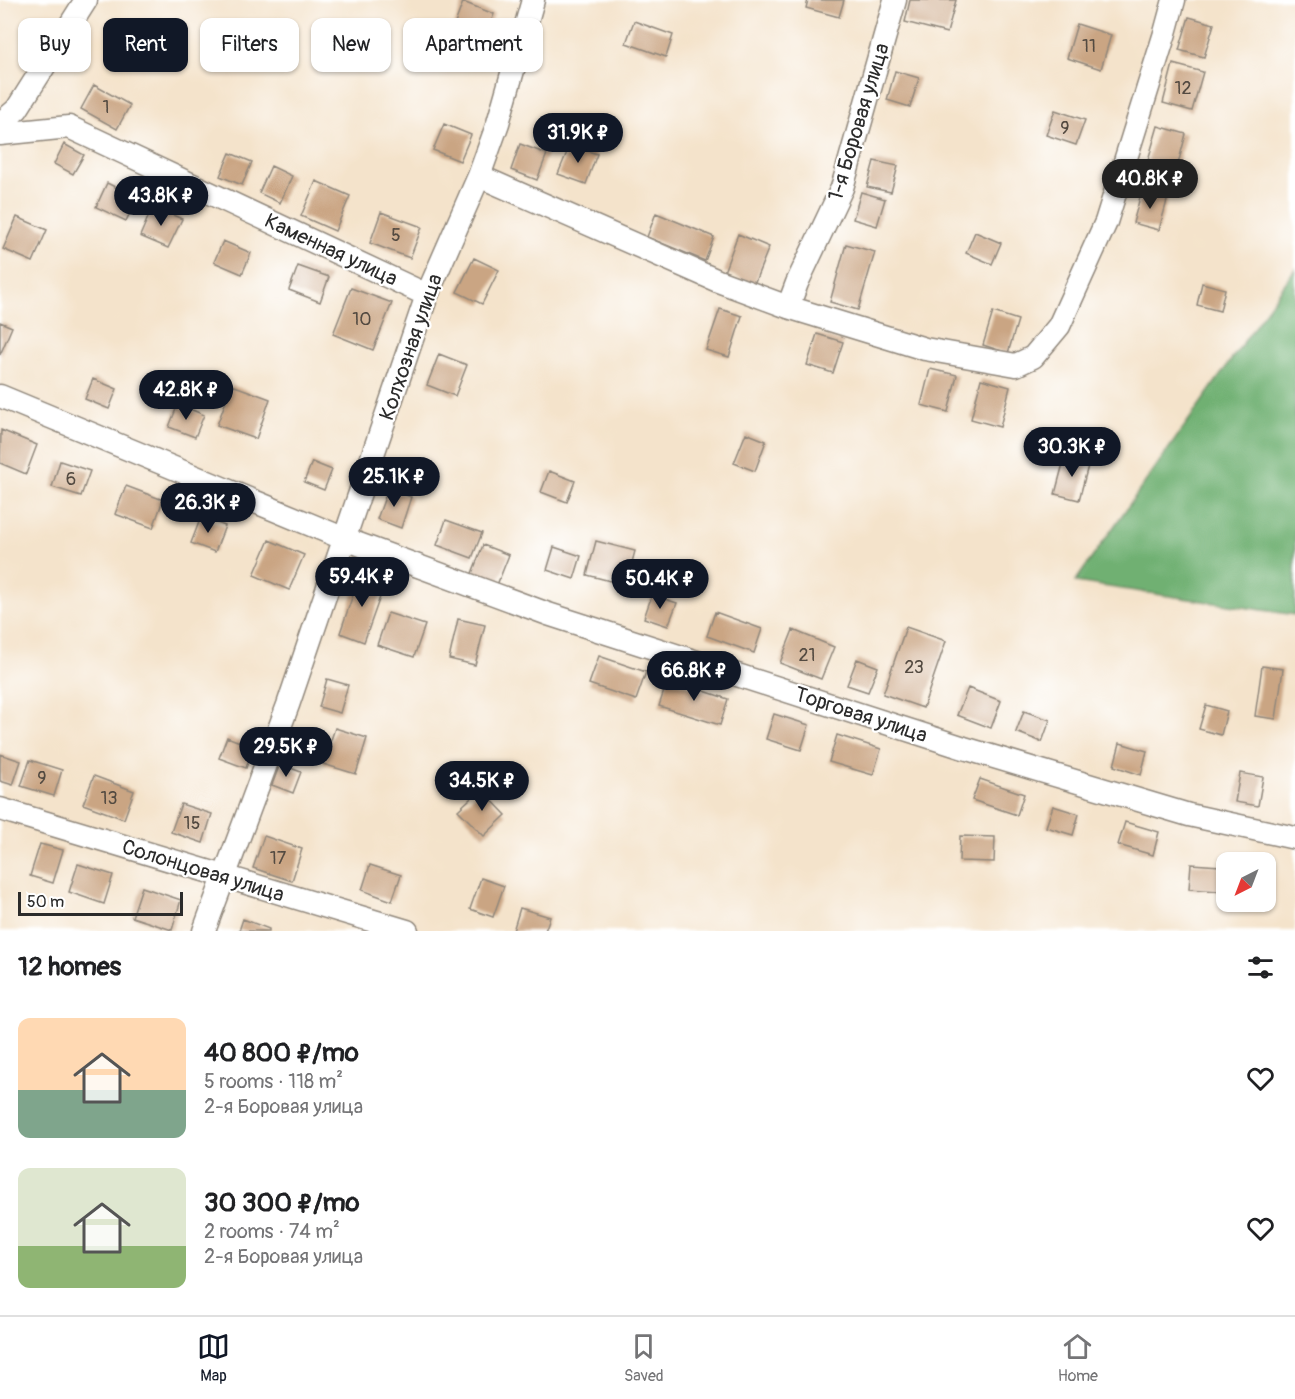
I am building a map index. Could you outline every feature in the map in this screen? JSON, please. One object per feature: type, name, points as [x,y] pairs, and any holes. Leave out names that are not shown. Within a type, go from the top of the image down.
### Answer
[{"type":"street","points":[[0,124],[17,109],[86,0]]},
{"type":"street","name":"Колхозная улица","points":[[204,931],[288,705],[427,295],[479,176],[498,123],[533,0]]},
{"type":"street","name":"1-я Боровая улица","points":[[789,307],[797,283],[842,188],[895,0]]},
{"type":"street","points":[[479,176],[718,281],[789,307],[925,349],[1016,365],[1033,357],[1059,326],[1106,222],[1174,0]]},
{"type":"street","name":"Каменная улица","points":[[0,134],[69,127],[427,295]]},
{"type":"street","name":"Торговая улица","points":[[0,396],[345,539],[548,614],[964,748],[1189,815],[1295,838]]},
{"type":"street","name":"Солонцовая улица","points":[[0,809],[407,931]]},
{"type":"green space","points":[[1295,269],[1295,615],[1075,582]]},
{"type":"building","points":[[808,0],[844,0],[839,17],[806,8]]},
{"type":"building","points":[[910,0],[956,0],[947,33],[905,22]]},
{"type":"building","points":[[463,2],[494,14],[493,18],[457,18]]},
{"type":"building","points":[[1189,17],[1214,24],[1204,57],[1179,50]]},
{"type":"building","points":[[634,21],[673,35],[666,57],[626,43]]},
{"type":"building","points":[[1077,24],[1111,35],[1101,69],[1067,58]]},
{"type":"building","points":[[1173,64],[1203,72],[1192,111],[1163,103]]},
{"type":"building","points":[[895,71],[919,78],[910,107],[887,100]]},
{"type":"building","points":[[94,85],[130,105],[117,129],[81,109]]},
{"type":"building","points":[[1055,110],[1085,120],[1076,145],[1046,135]]},
{"type":"building","points":[[444,124],[471,135],[460,161],[433,150]]},
{"type":"building","points":[[1158,126],[1186,134],[1175,175],[1146,167]]},
{"type":"building","points":[[64,144],[84,155],[73,174],[54,164]]},
{"type":"building","points":[[520,144],[547,154],[537,180],[511,170]]},
{"type":"building","points":[[570,145],[597,154],[586,184],[558,174]]},
{"type":"building","points":[[230,153],[252,162],[242,185],[220,176]]},
{"type":"building","points":[[874,161],[898,166],[891,192],[867,187]]},
{"type":"building","points":[[271,166],[292,176],[280,203],[259,193]]},
{"type":"building","points":[[316,181],[350,196],[335,231],[301,216]]},
{"type":"building","points":[[107,183],[137,198],[126,221],[96,207]]},
{"type":"building","points":[[1142,190],[1168,197],[1159,230],[1133,223]]},
{"type":"building","points":[[861,192],[885,199],[877,226],[853,219]]},
{"type":"building","points":[[153,206],[182,219],[168,248],[140,236]]},
{"type":"building","points":[[381,212],[422,227],[410,258],[370,243]]},
{"type":"building","points":[[656,213],[714,237],[705,261],[647,237]]},
{"type":"building","points":[[17,217],[47,230],[33,262],[3,249]]},
{"type":"building","points":[[975,232],[1001,243],[992,264],[966,253]]},
{"type":"building","points":[[738,234],[769,247],[754,284],[724,272]]},
{"type":"building","points":[[223,241],[251,253],[242,274],[214,262]]},
{"type":"building","points":[[846,244],[875,252],[858,310],[830,302]]},
{"type":"building","points":[[474,258],[499,270],[482,304],[457,292]]},
{"type":"building","points":[[298,266],[329,277],[320,302],[289,290]]},
{"type":"building","points":[[1202,283],[1225,289],[1220,311],[1197,305]]},
{"type":"building","points":[[351,288],[392,303],[373,350],[333,334]]},
{"type":"building","points":[[720,309],[742,316],[729,357],[706,350]]},
{"type":"building","points":[[993,312],[1018,320],[1008,353],[983,345]]},
{"type":"building","points":[[0,322],[12,327],[0,355]]},
{"type":"building","points":[[817,334],[843,342],[833,373],[807,365]]},
{"type":"building","points":[[439,354],[467,365],[455,396],[427,385]]},
{"type":"building","points":[[930,369],[957,375],[948,412],[921,405]]},
{"type":"building","points":[[93,379],[117,389],[109,409],[85,399]]},
{"type":"building","points":[[981,379],[1010,387],[1000,427],[971,419]]},
{"type":"building","points":[[232,385],[270,399],[256,439],[217,425]]},
{"type":"building","points":[[178,404],[204,415],[195,437],[169,427]]},
{"type":"building","points":[[1,430],[37,445],[26,474],[0,463]]},
{"type":"building","points":[[746,433],[766,441],[755,471],[734,463]]},
{"type":"building","points":[[1065,456],[1089,462],[1079,500],[1055,494]]},
{"type":"building","points":[[60,461],[90,471],[81,496],[52,487]]},
{"type":"building","points":[[312,462],[332,470],[324,490],[304,482]]},
{"type":"building","points":[[549,471],[575,481],[567,502],[541,492]]},
{"type":"building","points":[[126,486],[163,500],[153,528],[115,514]]},
{"type":"building","points":[[388,489],[411,497],[401,528],[377,519]]},
{"type":"building","points":[[201,517],[225,526],[215,552],[191,543]]},
{"type":"building","points":[[446,520],[482,533],[472,558],[437,545]]},
{"type":"building","points":[[269,540],[304,555],[289,590],[254,575]]},
{"type":"building","points":[[596,541],[635,551],[626,585],[587,575]]},
{"type":"building","points":[[483,545],[509,555],[497,585],[471,576]]},
{"type":"building","points":[[554,547],[581,556],[574,579],[547,570]]},
{"type":"building","points":[[360,574],[385,583],[364,642],[340,633]]},
{"type":"building","points":[[652,595],[677,603],[668,626],[644,618]]},
{"type":"building","points":[[715,612],[762,629],[754,653],[707,636]]},
{"type":"building","points":[[388,613],[425,625],[414,657],[377,645]]},
{"type":"building","points":[[458,619],[485,625],[475,665],[449,659]]},
{"type":"building","points":[[906,627],[946,641],[923,708],[883,694]]},
{"type":"building","points":[[793,630],[834,647],[821,679],[780,663]]},
{"type":"building","points":[[599,656],[646,672],[636,700],[589,684]]},
{"type":"building","points":[[857,659],[878,667],[868,692],[847,685]]},
{"type":"building","points":[[1262,666],[1283,669],[1276,719],[1255,716]]},
{"type":"building","points":[[327,679],[348,685],[340,713],[319,707]]},
{"type":"building","points":[[668,679],[728,699],[720,725],[659,706]]},
{"type":"building","points":[[968,688],[1001,701],[991,728],[957,715]]},
{"type":"building","points":[[1206,705],[1227,711],[1221,735],[1199,729]]},
{"type":"building","points":[[1024,711],[1050,720],[1042,742],[1016,732]]},
{"type":"building","points":[[774,714],[809,725],[801,750],[766,739]]},
{"type":"building","points":[[335,728],[367,738],[356,774],[323,764]]},
{"type":"building","points":[[837,735],[881,749],[873,775],[829,762]]},
{"type":"building","points":[[227,737],[253,747],[246,768],[219,758]]},
{"type":"building","points":[[1120,743],[1147,751],[1141,775],[1114,766]]},
{"type":"building","points":[[0,754],[21,761],[13,785],[0,781]]},
{"type":"building","points":[[30,760],[62,770],[54,796],[21,786]]},
{"type":"building","points":[[280,764],[301,772],[293,793],[272,785]]},
{"type":"building","points":[[1240,773],[1263,777],[1258,806],[1235,802]]},
{"type":"building","points":[[94,776],[134,791],[124,819],[83,804]]},
{"type":"building","points":[[980,779],[1024,794],[1017,815],[972,800]]},
{"type":"building","points":[[481,789],[506,815],[484,836],[458,810]]},
{"type":"building","points":[[181,804],[212,814],[203,843],[171,832]]},
{"type":"building","points":[[1053,806],[1079,814],[1073,835],[1046,827]]},
{"type":"building","points":[[1125,822],[1159,832],[1153,855],[1118,845]]},
{"type":"building","points":[[264,836],[302,849],[292,881],[253,868]]},
{"type":"building","points":[[960,836],[995,837],[994,862],[959,861]]},
{"type":"building","points":[[40,844],[63,850],[53,883],[30,876]]},
{"type":"building","points":[[78,864],[113,875],[104,904],[69,892]]},
{"type":"building","points":[[1191,864],[1216,866],[1216,891],[1189,889]]},
{"type":"building","points":[[370,865],[401,875],[392,901],[362,890]]},
{"type":"building","points":[[481,878],[504,886],[493,917],[470,909]]},
{"type":"building","points":[[142,887],[181,900],[172,930],[132,917]]},
{"type":"building","points":[[520,908],[550,917],[545,931],[513,931]]},
{"type":"building","points":[[243,919],[269,929],[269,931],[239,931]]}]
